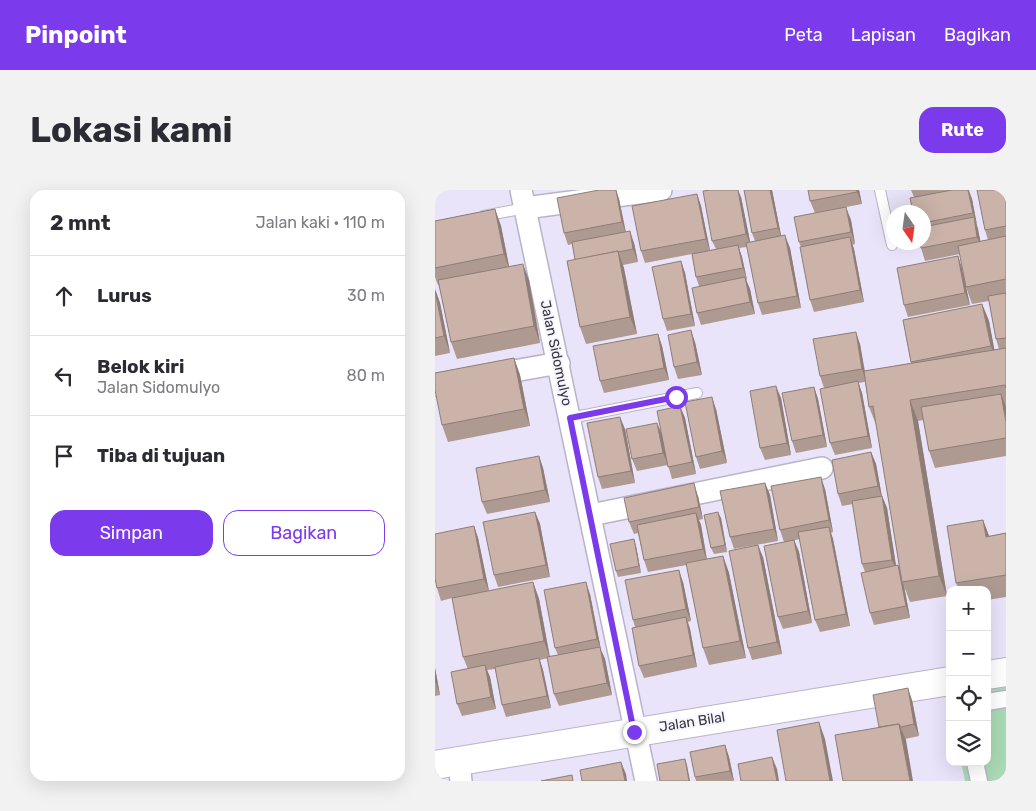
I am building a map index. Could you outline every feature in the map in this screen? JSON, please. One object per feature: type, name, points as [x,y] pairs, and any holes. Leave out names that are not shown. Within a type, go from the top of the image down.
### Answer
[{"type":"main road","points":[[991,674],[1006,672]]},
{"type":"main road","name":"Jalan Bilal","points":[[452,769],[634,732],[946,682]]},
{"type":"street","points":[[523,199],[661,190]]},
{"type":"street","name":"Jalan Sidomulyo","points":[[523,199],[591,515],[634,732],[646,781]]},
{"type":"street","points":[[435,385],[559,363]]},
{"type":"street","points":[[591,515],[822,468]]},
{"type":"street","points":[[991,701],[1006,699]]},
{"type":"street","points":[[976,766],[979,781]]},
{"type":"lane","points":[[880,190],[886,218]]},
{"type":"lane","points":[[471,219],[523,199]]},
{"type":"lane","points":[[570,418],[697,393]]},
{"type":"green space","points":[[1006,683],[1006,781],[965,781],[962,766],[991,766],[991,685]]},
{"type":"building","points":[[599,190],[616,190],[622,222],[564,233],[557,198]]},
{"type":"building","points":[[738,190],[746,234],[712,241],[703,191]]},
{"type":"building","points":[[744,190],[770,190],[778,228],[752,233]]},
{"type":"building","points":[[808,190],[857,190],[857,192],[810,201]]},
{"type":"building","points":[[952,190],[968,190],[973,213],[931,221],[931,205],[912,205],[910,198]]},
{"type":"building","points":[[977,190],[1006,190],[1006,226],[985,230]]},
{"type":"building","points":[[697,194],[706,239],[641,251],[632,206]]},
{"type":"building","points":[[846,207],[851,232],[799,242],[794,217]]},
{"type":"building","points":[[495,209],[504,254],[435,268],[435,221]]},
{"type":"building","points":[[974,217],[977,237],[931,246],[931,225]]},
{"type":"building","points":[[630,231],[633,249],[575,260],[572,242]]},
{"type":"building","points":[[785,235],[797,296],[758,303],[746,243]]},
{"type":"building","points":[[1006,236],[1006,279],[966,287],[958,246]]},
{"type":"building","points":[[850,237],[860,290],[810,300],[800,247]]},
{"type":"building","points":[[738,245],[743,268],[696,277],[692,254]]},
{"type":"building","points":[[618,251],[630,317],[580,327],[567,261]]},
{"type":"building","points":[[958,256],[965,293],[904,305],[897,268]]},
{"type":"building","points":[[681,261],[691,314],[663,319],[652,267]]},
{"type":"building","points":[[523,264],[534,326],[451,342],[438,280]]},
{"type":"building","points":[[745,277],[750,302],[697,313],[692,288]]},
{"type":"building","points":[[435,291],[444,336],[435,338]]},
{"type":"building","points":[[1006,293],[1006,338],[996,339],[988,296]]},
{"type":"building","points":[[982,304],[991,346],[911,362],[903,320]]},
{"type":"building","points":[[691,330],[697,362],[674,367],[668,335]]},
{"type":"building","points":[[856,332],[862,369],[820,376],[813,339]]},
{"type":"building","points":[[658,334],[664,368],[600,381],[593,346]]},
{"type":"building","points":[[1006,348],[1006,388],[1005,385],[910,400],[939,576],[902,582],[873,406],[869,407],[864,371]]},
{"type":"building","points":[[514,358],[524,409],[442,425],[435,390],[435,373]]},
{"type":"building","points":[[858,381],[868,436],[830,443],[820,389]]},
{"type":"building","points":[[776,386],[787,443],[760,448],[750,391]]},
{"type":"building","points":[[814,387],[823,435],[792,441],[782,393]]},
{"type":"building","points":[[1001,394],[1006,422],[1006,438],[929,451],[921,407]]},
{"type":"building","points":[[712,397],[722,451],[696,457],[685,402]]},
{"type":"building","points":[[680,406],[692,462],[668,467],[657,411]]},
{"type":"building","points":[[620,417],[631,471],[598,477],[587,423]]},
{"type":"building","points":[[657,423],[663,453],[632,459],[626,429]]},
{"type":"building","points":[[871,452],[878,486],[838,494],[832,460]]},
{"type":"building","points":[[539,456],[545,490],[482,502],[476,468]]},
{"type":"building","points":[[821,477],[829,520],[780,530],[771,486]]},
{"type":"building","points":[[694,483],[699,507],[629,522],[624,498]]},
{"type":"building","points":[[765,483],[774,529],[730,537],[720,491]]},
{"type":"building","points":[[882,496],[892,560],[862,564],[852,501]]},
{"type":"building","points":[[535,512],[546,565],[494,575],[483,522]]},
{"type":"building","points":[[718,512],[725,545],[711,548],[704,515]]},
{"type":"building","points":[[696,513],[703,549],[644,560],[637,525]]},
{"type":"building","points":[[983,520],[986,537],[1006,533],[1006,575],[956,583],[947,526]]},
{"type":"building","points":[[474,526],[484,579],[437,588],[435,578],[435,534]]},
{"type":"building","points":[[829,527],[846,614],[815,620],[798,532]]},
{"type":"building","points":[[634,539],[639,566],[616,571],[610,544]]},
{"type":"building","points":[[794,540],[808,611],[778,617],[764,546]]},
{"type":"building","points":[[758,545],[777,642],[748,648],[729,551]]},
{"type":"building","points":[[723,556],[740,641],[703,648],[686,563]]},
{"type":"building","points":[[898,565],[906,606],[870,613],[861,573]]},
{"type":"building","points":[[679,570],[686,609],[633,620],[625,580]]},
{"type":"building","points":[[533,582],[544,641],[463,657],[452,598]]},
{"type":"building","points":[[586,582],[597,639],[555,648],[544,590]]},
{"type":"building","points":[[686,617],[693,655],[639,666],[632,628]]},
{"type":"building","points":[[600,647],[607,683],[554,694],[547,657]]},
{"type":"building","points":[[539,658],[547,696],[502,705],[495,667]]},
{"type":"building","points":[[485,665],[491,697],[457,704],[451,672]]},
{"type":"building","points":[[908,688],[914,724],[901,727],[899,724],[879,727],[873,695]]},
{"type":"building","points":[[819,722],[830,781],[786,781],[777,730]]},
{"type":"building","points":[[899,724],[910,781],[843,781],[835,735]]},
{"type":"building","points":[[725,745],[730,771],[695,777],[690,752]]},
{"type":"building","points":[[772,757],[777,781],[741,781],[738,764]]},
{"type":"building","points":[[685,759],[689,781],[660,781],[657,764]]},
{"type":"building","points":[[621,762],[625,781],[582,781],[580,770]]},
{"type":"building","points":[[572,775],[573,781],[541,781]]},
{"type":"route","points":[[634,732],[570,418],[676,397]]}]
